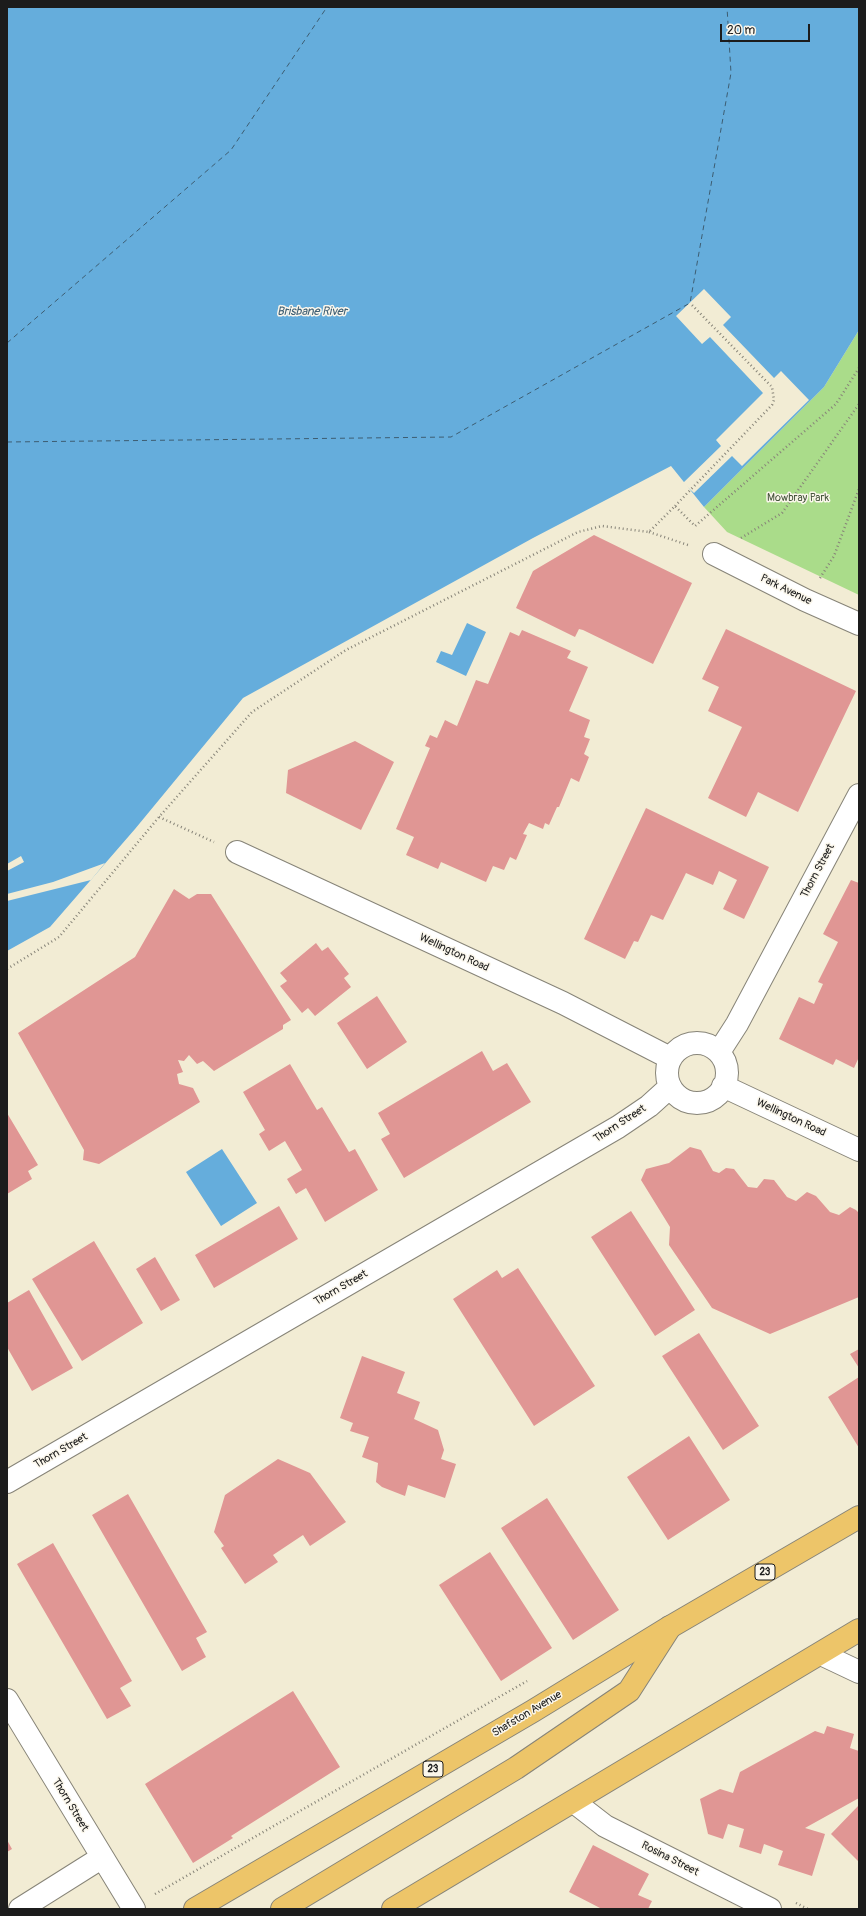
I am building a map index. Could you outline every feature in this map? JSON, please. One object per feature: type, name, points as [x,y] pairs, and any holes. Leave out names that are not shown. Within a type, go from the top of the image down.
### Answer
[{"type":"main road","name":"Shafston Avenue","points":[[194,1909],[526,1715],[670,1627],[859,1517]]},
{"type":"main road","points":[[282,1909],[516,1768],[629,1691],[670,1627]]},
{"type":"main road","points":[[394,1909],[859,1630]]},
{"type":"street","name":"Park Avenue","points":[[714,554],[805,600],[859,624]]},
{"type":"street","name":"Thorn Street","points":[[719,1052],[737,1024],[859,795]]},
{"type":"street","name":"Wellington Road","points":[[237,852],[563,1003],[670,1058]]},
{"type":"street","points":[[694,1043],[705,1044],[719,1052],[726,1067],[726,1078],[718,1094],[709,1100],[694,1102],[684,1100],[676,1095],[670,1087],[667,1074],[670,1058],[682,1047],[694,1043]]},
{"type":"street","name":"Wellington Road","points":[[723,1086],[859,1150]]},
{"type":"street","name":"Thorn Street","points":[[7,1482],[618,1127],[649,1106],[670,1087]]},
{"type":"street","points":[[821,1654],[859,1672]]},
{"type":"street","name":"Thorn Street","points":[[7,1700],[133,1908]]},
{"type":"street","name":"Rosina Street","points":[[574,1802],[605,1826],[770,1909]]},
{"type":"street","points":[[20,1909],[102,1858]]},
{"type":"path","points":[[649,532],[772,405],[774,400],[772,387],[690,303]]},
{"type":"path","points":[[675,506],[695,526],[836,404],[859,368]]},
{"type":"path","points":[[7,969],[59,936],[159,817],[252,712],[346,650],[578,532],[602,526],[649,532],[714,554],[782,513],[859,404]]},
{"type":"path","points":[[805,600],[834,556],[859,489]]},
{"type":"path","points":[[159,817],[237,852]]},
{"type":"path","points":[[133,1908],[527,1680]]},
{"type":"green space","name":"Mowbray Park","points":[[859,330],[859,595],[727,532],[704,507],[824,387]]},
{"type":"water","name":"Brisbane River","points":[[7,7],[859,7],[859,330],[824,387],[704,507],[671,466],[533,538],[243,698],[135,829],[50,927],[7,951]]},
{"type":"water","points":[[467,623],[486,632],[466,676],[436,662],[441,651],[452,655]]},
{"type":"water","points":[[222,1149],[257,1203],[221,1226],[186,1172]]},
{"type":"pier","points":[[704,289],[731,317],[723,325],[774,378],[781,371],[809,400],[742,466],[732,456],[694,493],[683,483],[721,446],[716,440],[763,393],[710,337],[702,344],[676,316]]},
{"type":"pier","points":[[21,856],[24,862],[7,871],[7,864]]},
{"type":"pier","points":[[105,863],[91,880],[7,901],[7,894],[53,882]]},
{"type":"building","points":[[594,535],[692,583],[653,664],[583,630],[579,629],[575,637],[516,608],[533,571]]},
{"type":"building","points":[[726,629],[856,691],[798,812],[758,792],[746,817],[708,798],[742,727],[708,711],[719,687],[702,679]]},
{"type":"building","points":[[522,630],[571,651],[567,658],[588,667],[569,711],[590,720],[584,737],[590,739],[584,754],[589,757],[579,782],[571,778],[559,807],[557,807],[549,825],[545,823],[543,829],[529,823],[523,834],[527,835],[516,860],[510,857],[504,870],[493,866],[486,882],[441,862],[438,869],[406,855],[414,837],[396,829],[430,748],[425,746],[430,735],[437,738],[445,720],[457,726],[476,680],[488,684],[510,632],[519,636]]},
{"type":"building","points":[[355,741],[394,762],[361,830],[286,793],[288,770]]},
{"type":"building","points":[[646,808],[769,867],[744,919],[723,909],[737,880],[719,871],[713,885],[686,873],[663,920],[651,915],[638,942],[634,941],[625,959],[584,939]]},
{"type":"building","points":[[851,880],[859,883],[859,1057],[854,1068],[836,1059],[833,1065],[779,1039],[799,997],[814,1004],[823,984],[818,982],[838,942],[823,934]]},
{"type":"building","points":[[174,889],[189,899],[197,894],[211,894],[291,1020],[283,1025],[283,1029],[214,1071],[203,1061],[197,1064],[189,1055],[184,1061],[178,1060],[183,1072],[177,1074],[179,1084],[193,1088],[200,1102],[99,1164],[83,1160],[84,1150],[18,1033],[135,957]]},
{"type":"building","points":[[316,943],[322,951],[328,947],[349,974],[344,978],[351,987],[315,1016],[308,1008],[302,1013],[280,986],[287,981],[280,973]]},
{"type":"building","points":[[377,996],[407,1042],[367,1069],[337,1023]]},
{"type":"building","points":[[482,1051],[493,1071],[507,1063],[531,1102],[404,1178],[381,1139],[390,1134],[378,1113]]},
{"type":"building","points":[[290,1064],[317,1110],[322,1107],[349,1152],[355,1149],[378,1190],[325,1222],[306,1188],[296,1194],[287,1179],[302,1170],[285,1141],[269,1151],[259,1134],[265,1130],[243,1092]]},
{"type":"building","points":[[7,1113],[38,1165],[28,1171],[32,1179],[7,1194]]},
{"type":"building","points":[[690,1147],[701,1150],[713,1171],[719,1173],[726,1168],[734,1169],[748,1187],[757,1188],[764,1179],[774,1180],[787,1197],[796,1201],[807,1192],[816,1196],[830,1212],[839,1215],[850,1207],[856,1210],[859,1213],[859,1297],[770,1334],[712,1308],[669,1245],[670,1227],[641,1180],[646,1169],[669,1163]]},
{"type":"building","points":[[279,1206],[298,1239],[214,1288],[195,1255]]},
{"type":"building","points":[[631,1211],[695,1310],[655,1336],[591,1237]]},
{"type":"building","points":[[94,1241],[143,1323],[82,1361],[32,1279]]},
{"type":"building","points":[[155,1257],[180,1300],[161,1311],[136,1269]]},
{"type":"building","points":[[518,1268],[595,1386],[534,1426],[453,1299],[497,1270],[502,1278]]},
{"type":"building","points":[[29,1290],[73,1368],[32,1391],[7,1347],[7,1303]]},
{"type":"building","points":[[699,1333],[759,1426],[723,1450],[662,1356]]},
{"type":"building","points":[[859,1349],[859,1368],[850,1354]]},
{"type":"building","points":[[362,1356],[405,1372],[397,1393],[420,1402],[414,1419],[438,1430],[444,1450],[441,1459],[456,1464],[445,1498],[408,1485],[405,1496],[382,1487],[376,1482],[378,1463],[362,1457],[369,1437],[350,1431],[353,1423],[340,1418]]},
{"type":"building","points":[[859,1377],[859,1448],[828,1397]]},
{"type":"building","points":[[689,1436],[730,1500],[668,1540],[627,1477]]},
{"type":"building","points":[[278,1459],[310,1473],[346,1522],[310,1546],[303,1535],[273,1555],[278,1562],[245,1584],[221,1548],[224,1546],[214,1532],[225,1495]]},
{"type":"building","points":[[128,1494],[207,1632],[196,1638],[206,1657],[182,1671],[92,1515]]},
{"type":"building","points":[[547,1498],[619,1610],[573,1640],[501,1528]]},
{"type":"building","points":[[53,1543],[132,1681],[120,1688],[131,1706],[107,1719],[17,1564]]},
{"type":"building","points":[[490,1552],[552,1648],[501,1681],[439,1585]]},
{"type":"building","points":[[293,1691],[340,1767],[231,1836],[233,1838],[193,1863],[145,1784]]},
{"type":"building","points":[[827,1726],[854,1734],[850,1748],[859,1751],[859,1798],[805,1828],[825,1834],[812,1876],[778,1865],[783,1851],[764,1844],[761,1854],[739,1847],[744,1829],[728,1824],[723,1839],[708,1834],[700,1799],[720,1789],[733,1793],[740,1772],[815,1731],[824,1734]]},
{"type":"building","points":[[859,1805],[859,1862],[831,1834]]},
{"type":"building","points":[[7,1840],[12,1849],[7,1852]]},
{"type":"building","points":[[593,1845],[649,1874],[638,1895],[652,1901],[648,1909],[602,1909],[569,1892]]},
{"type":"ferry route","points":[[7,343],[231,150],[327,7]]},
{"type":"ferry route","points":[[7,442],[451,437],[690,303],[731,73],[727,7]]}]
